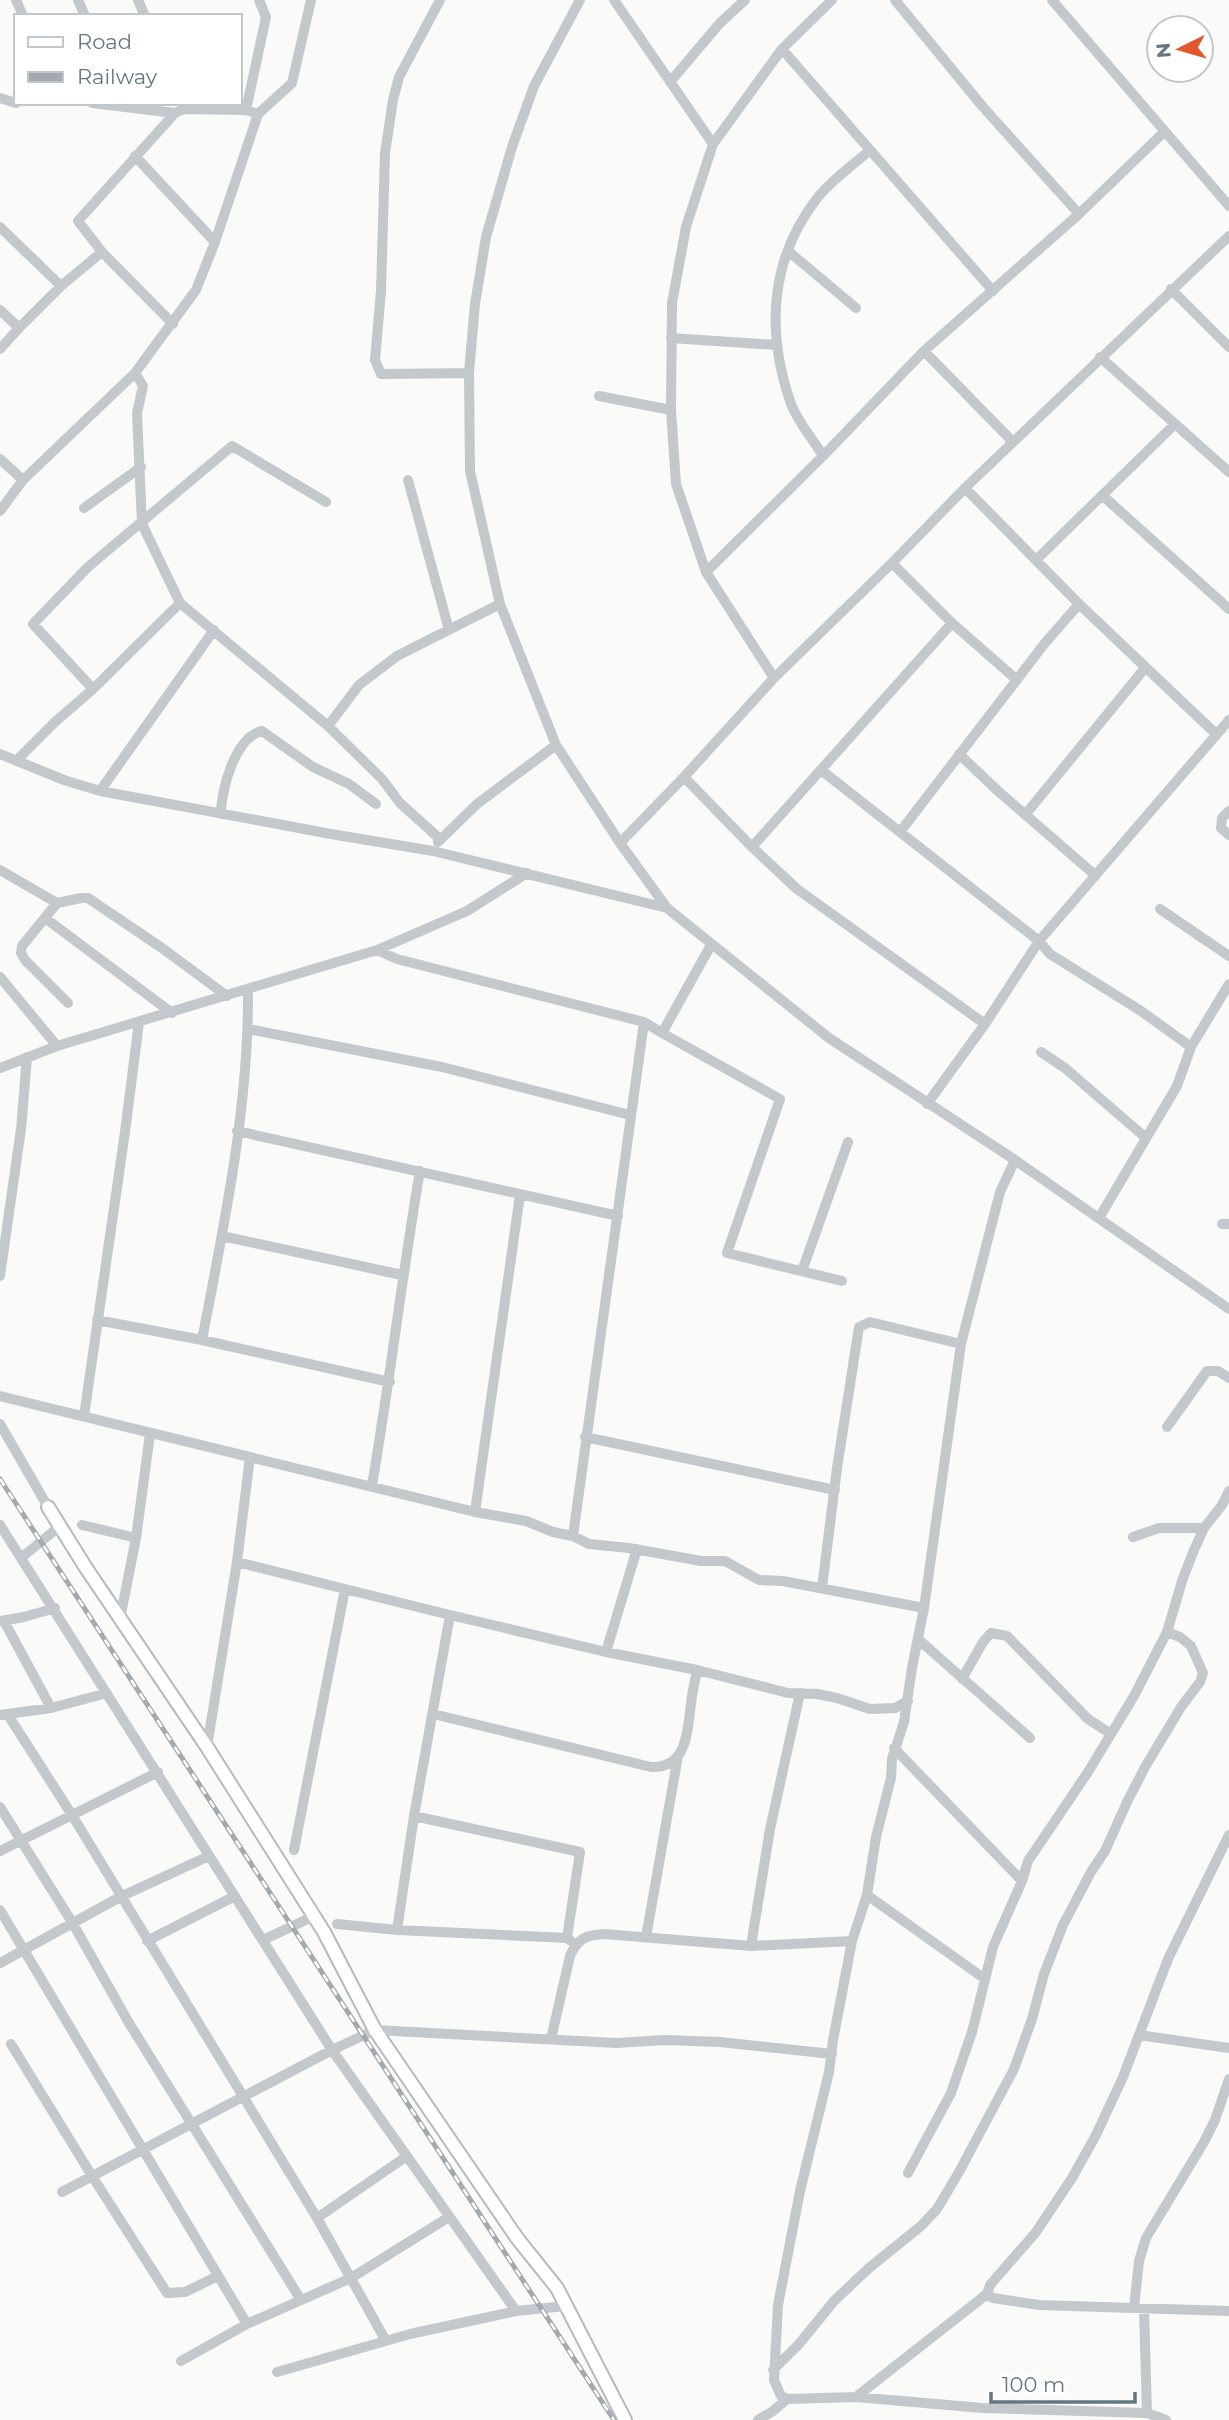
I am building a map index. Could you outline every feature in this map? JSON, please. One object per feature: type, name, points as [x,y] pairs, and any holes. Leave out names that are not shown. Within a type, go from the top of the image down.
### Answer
[{"type":"main road","points":[[48,1507],[207,1746],[314,1916],[375,2030],[517,2238],[557,2288],[625,2420]]},
{"type":"street","points":[[246,110],[266,17],[259,0]]},
{"type":"street","points":[[0,511],[23,480],[135,373],[196,290],[258,114],[292,83],[310,0]]},
{"type":"street","points":[[440,0],[399,77],[393,100],[385,153],[381,290],[375,360],[382,374],[469,373]]},
{"type":"street","points":[[580,0],[534,86],[512,147],[486,237],[474,304],[469,373],[470,471],[500,604],[556,745],[620,843],[667,908],[829,1038],[1015,1160],[1229,1309]]},
{"type":"street","points":[[614,0],[713,144]]},
{"type":"street","points":[[670,82],[720,23],[746,0]]},
{"type":"street","points":[[774,678],[706,572],[676,484],[671,410],[672,303],[686,228],[713,144],[782,48],[832,0]]},
{"type":"street","points":[[895,0],[983,107],[1079,214]]},
{"type":"street","points":[[1052,0],[1229,206]]},
{"type":"street","points":[[782,48],[993,291]]},
{"type":"street","points":[[125,106],[246,110],[258,114]]},
{"type":"street","points":[[173,324],[102,252],[78,221],[180,108]]},
{"type":"street","points":[[706,572],[924,351],[1079,214],[1164,132]]},
{"type":"street","points":[[823,456],[790,404],[776,345],[776,293],[788,251],[818,197],[870,150]]},
{"type":"street","points":[[135,156],[215,242]]},
{"type":"street","points":[[0,227],[61,286]]},
{"type":"street","points":[[620,843],[774,678],[965,488],[1229,236]]},
{"type":"street","points":[[788,251],[856,309]]},
{"type":"street","points":[[0,349],[61,286],[102,252]]},
{"type":"street","points":[[1171,289],[1229,347]]},
{"type":"street","points":[[0,310],[19,328]]},
{"type":"street","points":[[671,338],[776,345]]},
{"type":"street","points":[[924,351],[1013,442]]},
{"type":"street","points":[[1100,357],[1229,472]]},
{"type":"street","points":[[135,373],[143,386],[137,413],[142,524],[180,603],[328,726],[382,779],[400,803],[440,839]]},
{"type":"street","points":[[599,396],[671,410]]},
{"type":"street","points":[[1036,560],[1174,425]]},
{"type":"street","points":[[93,689],[33,624],[88,568],[232,446],[326,502]]},
{"type":"street","points":[[0,459],[23,480]]},
{"type":"street","points":[[85,508],[141,467]]},
{"type":"street","points":[[408,480],[449,630]]},
{"type":"street","points":[[965,488],[1079,604],[1216,734]]},
{"type":"street","points":[[1102,495],[1229,610]]},
{"type":"street","points":[[892,563],[952,623],[1017,680]]},
{"type":"street","points":[[16,761],[180,603]]},
{"type":"street","points":[[328,726],[359,685],[397,656],[500,604]]},
{"type":"street","points":[[900,832],[1079,604]]},
{"type":"street","points":[[752,847],[952,623]]},
{"type":"street","points":[[100,791],[214,630]]},
{"type":"street","points":[[1025,815],[1145,668]]},
{"type":"street","points":[[927,1104],[985,1024],[1039,941],[1229,720]]},
{"type":"street","points":[[220,814],[229,769],[250,737],[262,731],[313,767],[349,784],[376,804]]},
{"type":"street","points":[[433,851],[440,839],[477,804],[556,745]]},
{"type":"street","points":[[0,754],[100,791],[433,851],[667,908]]},
{"type":"street","points":[[960,754],[1095,875]]},
{"type":"street","points":[[821,770],[1039,941],[1050,954],[1141,1011],[1191,1047]]},
{"type":"street","points":[[684,777],[797,889],[985,1024]]},
{"type":"street","points":[[1229,811],[1222,818],[1221,828],[1229,835]]},
{"type":"street","points":[[0,870],[57,903]]},
{"type":"street","points":[[0,1068],[57,1046],[377,950],[467,911],[527,873]]},
{"type":"street","points":[[68,1003],[21,953],[22,946],[57,903],[81,898],[88,898],[227,996]]},
{"type":"street","points":[[1160,909],[1229,956]]},
{"type":"street","points":[[45,918],[172,1013]]},
{"type":"street","points":[[662,1032],[711,944]]},
{"type":"street","points":[[377,950],[397,959],[644,1022],[780,1099],[727,1253],[842,1281]]},
{"type":"street","points":[[0,977],[57,1046]]},
{"type":"street","points":[[1099,1217],[1177,1086],[1191,1047],[1229,984]]},
{"type":"street","points":[[202,1340],[222,1236],[237,1131],[248,1030],[248,990]]},
{"type":"street","points":[[84,1416],[139,1022]]},
{"type":"street","points":[[573,1536],[644,1022]]},
{"type":"street","points":[[248,1030],[442,1067],[630,1115]]},
{"type":"street","points":[[1041,1052],[1065,1068],[1146,1138]]},
{"type":"street","points":[[0,1276],[21,1129],[27,1057]]},
{"type":"street","points":[[237,1131],[618,1216]]},
{"type":"street","points":[[802,1271],[848,1142]]},
{"type":"street","points":[[1015,1160],[1000,1192],[961,1343],[924,1608],[908,1701],[904,1722],[894,1748],[891,1778],[876,1837],[867,1895],[852,1941],[832,2054],[800,2192],[778,2305],[773,2370],[777,2389],[781,2396],[787,2399],[856,2397],[982,2408],[1147,2413],[1166,2420]]},
{"type":"street","points":[[372,1485],[390,1382],[402,1275],[420,1171]]},
{"type":"street","points":[[475,1512],[520,1195]]},
{"type":"street","points":[[222,1236],[402,1275]]},
{"type":"street","points":[[97,1320],[202,1340],[390,1382]]},
{"type":"street","points":[[822,1588],[859,1327],[870,1322],[961,1343]]},
{"type":"street","points":[[1167,1427],[1207,1371],[1218,1371],[1229,1378]]},
{"type":"street","points":[[0,1396],[475,1512],[526,1521],[589,1544],[637,1549],[701,1561],[724,1561],[759,1580],[822,1588],[924,1608]]},
{"type":"street","points":[[0,1424],[48,1507]]},
{"type":"street","points":[[120,1619],[136,1538],[150,1434]]},
{"type":"street","points":[[585,1437],[835,1490]]},
{"type":"street","points":[[207,1746],[237,1562],[250,1457]]},
{"type":"street","points":[[908,2174],[951,2093],[972,2032],[993,1947],[1028,1861],[1134,1696],[1167,1632],[1183,1578],[1204,1528],[1229,1491]]},
{"type":"street","points":[[0,1525],[55,1608],[332,2050],[516,2311]]},
{"type":"street","points":[[82,1525],[136,1538]]},
{"type":"street","points":[[21,1558],[60,1526]]},
{"type":"street","points":[[1133,1537],[1160,1528],[1204,1528]]},
{"type":"street","points":[[606,1652],[637,1549]]},
{"type":"street","points":[[237,1562],[450,1615],[788,1693],[837,1698],[870,1709],[895,1708],[908,1701]]},
{"type":"street","points":[[294,1850],[345,1589]]},
{"type":"street","points":[[51,1708],[2,1621],[55,1608]]},
{"type":"street","points":[[397,1930],[414,1816],[450,1615]]},
{"type":"street","points":[[773,2370],[799,2344],[834,2301],[869,2268],[921,2226],[937,2208],[1014,2069],[1032,2019],[1040,1984],[1063,1925],[1105,1851],[1145,1768],[1181,1707],[1200,1682],[1203,1673],[1191,1646],[1180,1637],[1167,1632]]},
{"type":"street","points":[[962,1679],[990,1633],[1002,1633],[1088,1719],[1111,1734]]},
{"type":"street","points":[[918,1639],[1030,1738]]},
{"type":"street","points":[[433,1714],[650,1767],[669,1765],[686,1742],[697,1670]]},
{"type":"street","points":[[107,1693],[51,1708],[4,1715],[72,1815],[317,2218],[386,2341]]},
{"type":"street","points":[[751,1946],[770,1829],[800,1693]]},
{"type":"street","points":[[894,1748],[1022,1881]]},
{"type":"street","points":[[646,1937],[678,1756]]},
{"type":"street","points":[[0,1852],[158,1772]]},
{"type":"street","points":[[0,1807],[301,2300]]},
{"type":"street","points":[[414,1816],[580,1852],[571,1941],[551,2039]]},
{"type":"street","points":[[856,2397],[987,2294],[990,2285],[1036,2232],[1072,2178],[1109,2110],[1168,1959],[1229,1835]]},
{"type":"street","points":[[0,1963],[120,1897],[209,1856]]},
{"type":"street","points":[[867,1895],[985,1979]]},
{"type":"street","points":[[147,1941],[235,1896]]},
{"type":"street","points":[[0,1910],[247,2324]]},
{"type":"street","points":[[262,1940],[314,1916]]},
{"type":"street","points":[[337,1924],[571,1941],[591,1935],[751,1946],[852,1941]]},
{"type":"street","points":[[62,2192],[375,2030],[616,2043],[665,2040],[720,2042],[832,2054]]},
{"type":"street","points":[[1139,2035],[1229,2049]]},
{"type":"street","points":[[11,2044],[167,2293],[186,2292],[218,2276]]},
{"type":"street","points":[[1147,2413],[1139,2308],[1139,2261],[1146,2238],[1215,2120],[1229,2079]]},
{"type":"street","points":[[317,2218],[407,2157]]},
{"type":"street","points":[[181,2361],[247,2324],[351,2278],[449,2217]]},
{"type":"street","points":[[987,2294],[993,2298],[1039,2305],[1229,2311]]},
{"type":"street","points":[[277,2371],[386,2341],[516,2311],[566,2306]]},
{"type":"street","points":[[758,2420],[787,2399]]},
{"type":"railway","points":[[0,1479],[614,2420]]}]
